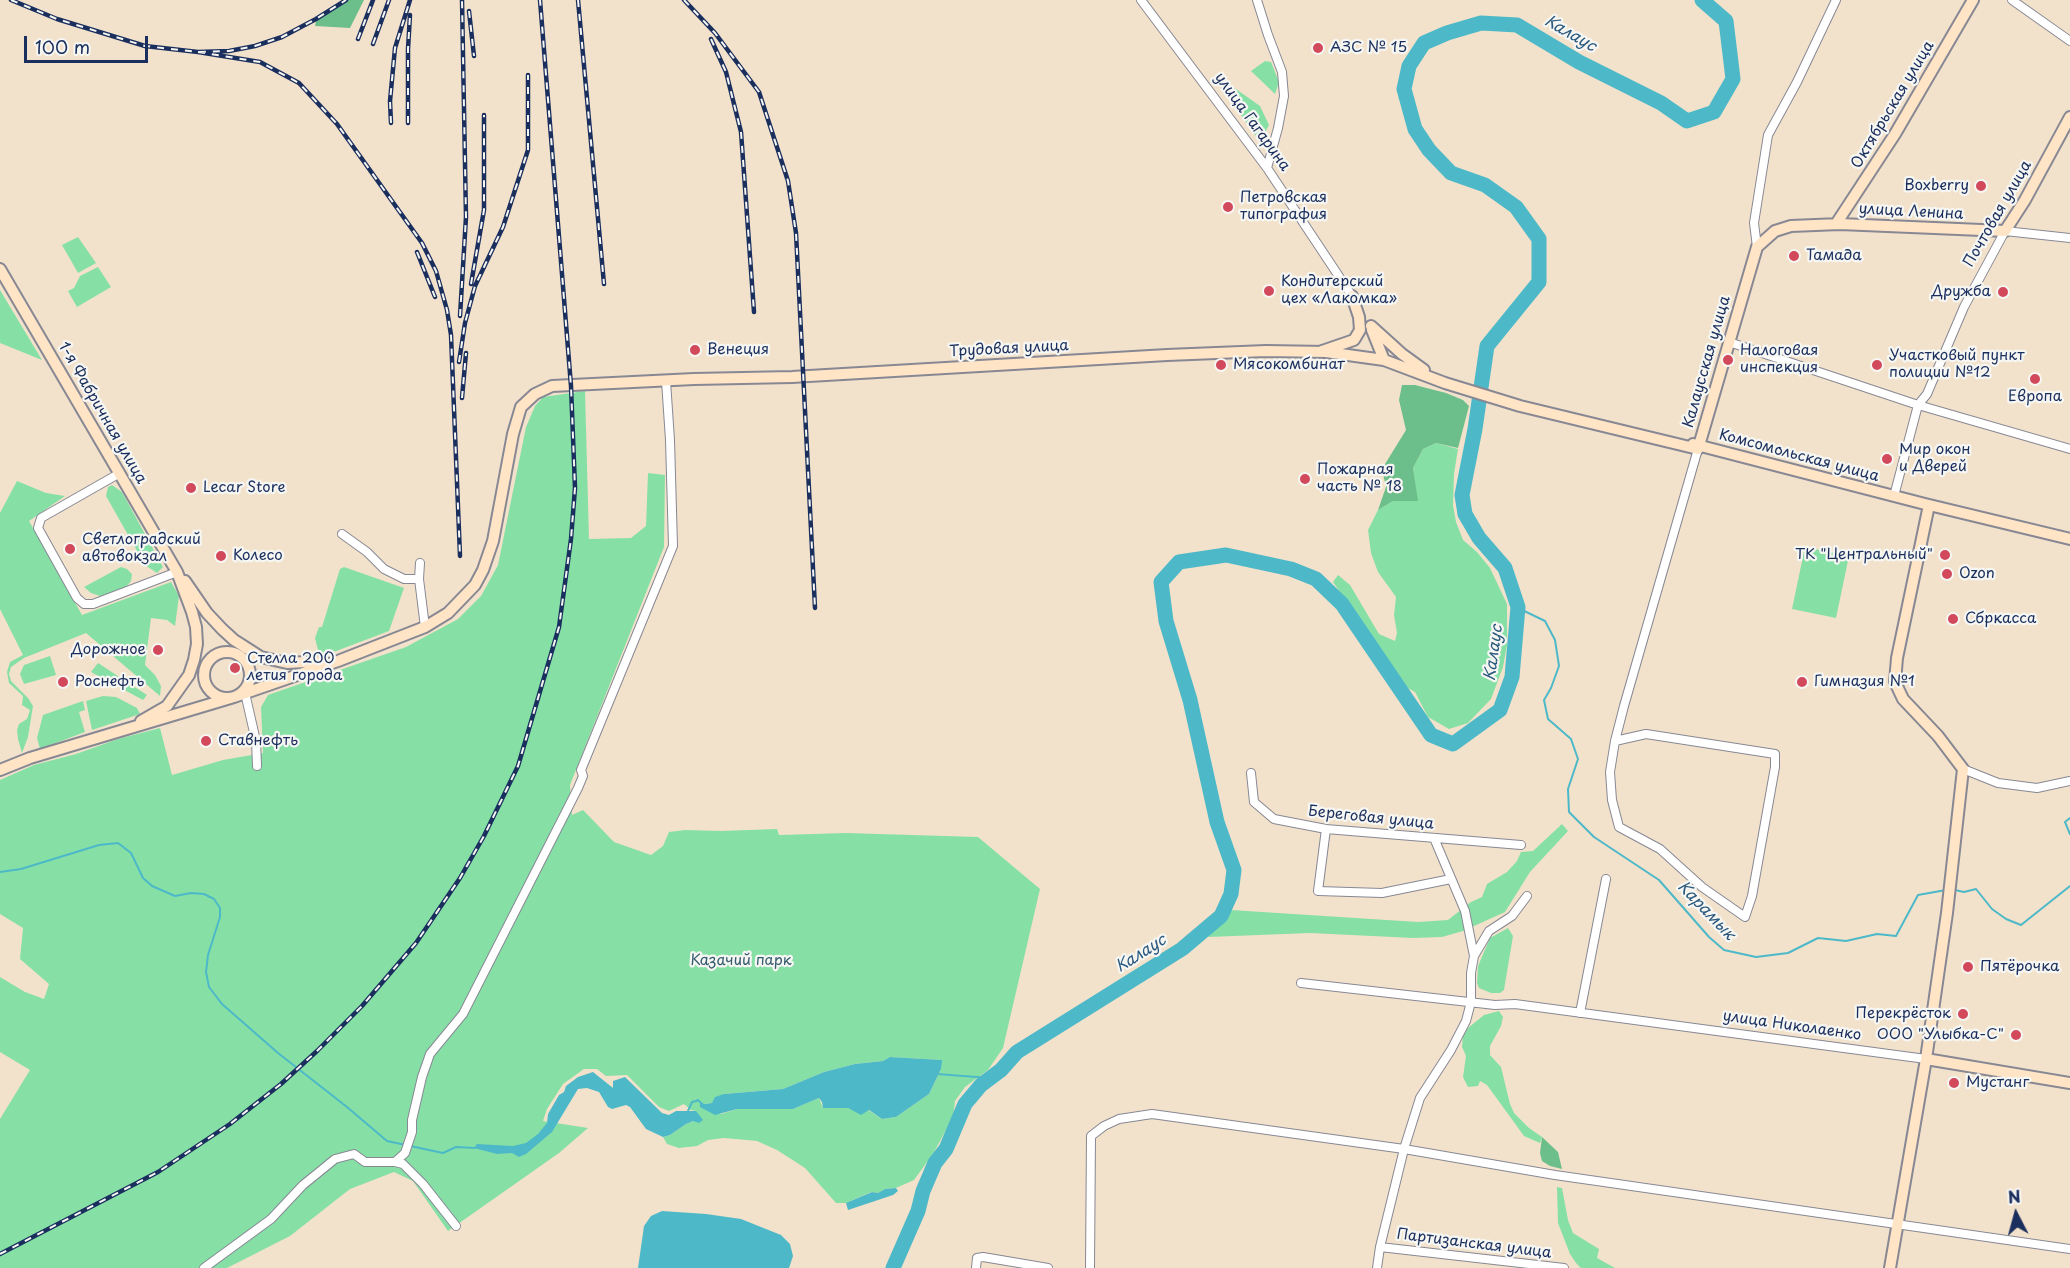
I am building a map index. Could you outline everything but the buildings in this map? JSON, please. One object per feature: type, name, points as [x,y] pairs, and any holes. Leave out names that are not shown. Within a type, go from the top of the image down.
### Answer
[{"type":"main road","name":"Октябрьская улица","points":[[1836,224],[1895,134],[1973,0]]},
{"type":"main road","name":"Почтовая улица","points":[[2005,231],[2025,200],[2070,117]]},
{"type":"main road","name":"улица Ленина","points":[[1757,247],[1775,231],[1791,226],[1836,224],[2005,231]]},
{"type":"main road","name":"Калаусская улица","points":[[1697,448],[1757,247]]},
{"type":"main road","name":"1-я Фабричная улица","points":[[0,269],[177,572]]},
{"type":"main road","name":"улица Гагарина","points":[[1352,296],[1371,326],[1384,360]]},
{"type":"main road","points":[[1319,351],[1354,340],[1360,330],[1359,317],[1352,296]]},
{"type":"main road","points":[[1371,326],[1415,365],[1445,383]]},
{"type":"main road","name":"Трудовая улица","points":[[127,728],[162,720],[338,661],[425,627],[447,613],[475,585],[483,570],[493,541],[513,434],[521,407],[535,394],[552,386],[792,377],[1266,351],[1319,351],[1384,360],[1445,383]]},
{"type":"main road","name":"Комсомольская улица","points":[[1445,383],[1520,406],[1587,417],[1697,448],[2070,539]]},
{"type":"main road","points":[[1890,1268],[1926,1059],[1952,876],[1962,769],[1938,736],[1903,699],[1895,682],[1897,658],[1929,505]]},
{"type":"main road","points":[[0,770],[30,758],[127,728],[166,706],[182,685],[194,660],[196,644],[196,627],[177,572]]},
{"type":"main road","points":[[177,572],[207,613],[222,629],[234,640],[259,656]]},
{"type":"main road","points":[[196,644],[212,692],[226,698],[239,695],[246,689],[250,676],[246,662],[235,654]]},
{"type":"main road","points":[[182,685],[205,670],[220,654],[259,656],[288,663],[338,661]]},
{"type":"main road","name":"улица Николаенко","points":[[1926,1059],[2070,1083]]},
{"type":"street","name":"улица Гагарина","points":[[1141,0],[1268,168],[1352,296]]},
{"type":"street","points":[[1257,0],[1282,72],[1284,96],[1268,168]]},
{"type":"street","name":"Калаусская улица","points":[[1757,247],[1754,223],[1768,135],[1797,82],[1836,0]]},
{"type":"street","points":[[2012,0],[2070,41]]},
{"type":"street","name":"улица Ленина","points":[[2005,231],[2070,238]]},
{"type":"street","name":"Почтовая улица","points":[[1894,496],[1918,405],[1927,394],[1964,308],[2005,231]]},
{"type":"street","points":[[1729,342],[1918,405],[2070,448]]},
{"type":"street","points":[[395,1162],[405,1153],[409,1143],[422,1077],[430,1054],[463,1014],[578,788],[583,776],[581,770],[673,546],[666,381]]},
{"type":"street","name":"Калаусская улица","points":[[1615,741],[1646,734],[1775,754],[1775,767],[1752,896],[1745,917],[1702,887],[1660,849],[1619,828],[1612,800],[1610,772],[1615,741],[1697,448]]},
{"type":"street","points":[[120,473],[40,518],[38,528],[77,598],[84,604],[93,604],[177,572]]},
{"type":"street","points":[[342,534],[367,552],[384,569],[404,579],[419,579]]},
{"type":"street","points":[[420,563],[419,579],[425,627]]},
{"type":"street","points":[[239,695],[256,741],[257,766]]},
{"type":"street","points":[[1962,769],[1998,783],[2037,788],[2070,781]]},
{"type":"street","name":"Береговая улица","points":[[1251,773],[1254,802],[1274,819],[1326,829],[1521,845]]},
{"type":"street","points":[[1326,829],[1318,891],[1382,893],[1451,879]]},
{"type":"street","name":"Партизанская улица","points":[[1377,1268],[1404,1149],[1420,1098],[1451,1050],[1466,1021],[1471,1002],[1471,973],[1474,956],[1465,911],[1434,838]]},
{"type":"street","points":[[1580,1013],[1606,879]]},
{"type":"street","points":[[1474,956],[1489,931],[1512,916],[1527,896]]},
{"type":"street","name":"улица Николаенко","points":[[1301,983],[1515,1005],[1926,1059]]},
{"type":"street","points":[[1090,1268],[1090,1136],[1119,1119],[1152,1114],[1404,1149],[1567,1177],[2070,1249]]},
{"type":"street","points":[[204,1268],[271,1219],[303,1185],[335,1159],[354,1154],[365,1162],[404,1164],[456,1226]]},
{"type":"street","name":"Партизанская улица","points":[[1380,1247],[1564,1268]]},
{"type":"street","points":[[976,1268],[977,1257],[1048,1268]]},
{"type":"green space","points":[[348,0],[364,0],[350,28],[315,26],[316,21]]},
{"type":"green space","points":[[1265,61],[1271,62],[1279,82],[1275,94],[1251,71]]},
{"type":"green space","points":[[1226,82],[1260,106],[1269,125],[1262,138],[1259,139],[1256,136],[1220,86]]},
{"type":"green space","points":[[78,237],[96,263],[78,273],[62,245]]},
{"type":"green space","points":[[98,267],[111,287],[77,307],[68,291],[74,288],[80,276]]},
{"type":"green space","points":[[0,290],[42,360],[0,343]]},
{"type":"green space","points":[[1402,385],[1415,385],[1446,393],[1463,400],[1469,406],[1458,448],[1436,443],[1423,449],[1413,468],[1418,501],[1393,501],[1378,510],[1386,487],[1382,469],[1406,430],[1399,400]]},
{"type":"green space","name":"Казачий парк","points":[[585,391],[589,539],[631,538],[646,526],[648,473],[665,475],[664,547],[570,785],[572,815],[583,810],[614,842],[651,855],[663,846],[669,832],[685,830],[777,829],[779,835],[846,833],[978,837],[1040,889],[1003,1048],[988,1070],[965,1087],[955,1101],[953,1117],[933,1154],[914,1180],[896,1188],[885,1189],[878,1193],[871,1192],[846,1203],[836,1203],[805,1168],[777,1150],[757,1141],[724,1138],[708,1140],[697,1146],[679,1148],[667,1144],[663,1137],[693,1121],[696,1111],[684,1104],[669,1111],[659,1107],[627,1075],[606,1076],[597,1069],[584,1069],[563,1084],[547,1109],[543,1121],[588,1128],[559,1153],[448,1231],[413,1181],[394,1172],[350,1189],[290,1236],[227,1268],[0,1268],[0,1119],[30,1070],[0,1052],[0,977],[25,992],[44,999],[49,984],[20,959],[23,928],[0,914],[0,780],[34,765],[160,728],[172,775],[223,760],[263,753],[261,707],[268,695],[406,647],[458,619],[481,596],[498,565],[526,427],[535,406],[543,397]],"holes":[[[890,1057],[941,1060],[941,1069],[929,1094],[896,1117],[882,1119],[868,1110],[823,1108],[819,1098],[793,1109],[737,1109],[721,1114],[701,1102],[712,1103],[724,1094],[783,1089],[824,1072],[855,1064],[883,1061]]]},
{"type":"green space","points":[[1436,443],[1458,449],[1453,505],[1456,522],[1463,540],[1490,568],[1507,604],[1507,645],[1503,667],[1491,699],[1468,723],[1449,729],[1428,717],[1415,692],[1406,687],[1333,582],[1338,575],[1350,585],[1379,634],[1395,641],[1397,633],[1394,615],[1396,597],[1378,572],[1371,553],[1368,530],[1378,510],[1393,501],[1417,501],[1413,468],[1423,449]]},
{"type":"green space","points":[[17,481],[46,493],[65,496],[29,521],[82,615],[171,582],[179,596],[175,626],[167,620],[151,618],[145,665],[155,675],[161,686],[160,696],[86,633],[24,658],[11,667],[9,674],[11,681],[33,706],[28,737],[22,753],[17,730],[19,724],[27,719],[30,710],[22,705],[23,696],[9,683],[7,672],[10,662],[23,655],[0,609],[0,513]]},
{"type":"green space","points":[[112,485],[122,492],[163,567],[157,573],[145,565],[106,496],[108,487]]},
{"type":"green space","points":[[1805,547],[1849,556],[1836,618],[1792,609]]},
{"type":"green space","points":[[121,567],[132,574],[131,581],[126,587],[100,596],[84,587]]},
{"type":"green space","points":[[344,567],[404,588],[389,631],[331,653],[319,654],[315,638],[319,627],[322,627],[340,569]]},
{"type":"green space","points":[[50,656],[56,675],[24,684],[20,674],[24,665]]},
{"type":"green space","points":[[98,663],[147,695],[143,700],[91,672]]},
{"type":"green space","points":[[103,696],[116,697],[137,708],[140,714],[92,730],[86,701]]},
{"type":"green space","points":[[83,701],[85,710],[79,712],[85,732],[40,749],[37,738],[43,715]]},
{"type":"green space","points":[[1562,824],[1568,831],[1530,872],[1505,912],[1463,931],[1442,937],[1413,938],[1310,933],[1208,937],[1231,910],[1418,922],[1448,920],[1471,902],[1482,897],[1487,884],[1507,872],[1517,861],[1521,852],[1533,851]]},
{"type":"green space","points":[[1508,928],[1513,936],[1504,990],[1500,993],[1491,993],[1479,988],[1478,966],[1490,938]]},
{"type":"green space","points":[[1499,1011],[1503,1017],[1501,1026],[1490,1046],[1490,1055],[1501,1067],[1514,1113],[1542,1137],[1540,1143],[1524,1136],[1487,1085],[1480,1081],[1478,1086],[1468,1087],[1463,1077],[1466,1056],[1462,1047],[1463,1036],[1468,1028],[1484,1015]]},
{"type":"green space","points":[[1542,1137],[1558,1152],[1562,1169],[1542,1161],[1540,1153]]},
{"type":"green space","points":[[1557,1187],[1562,1188],[1573,1233],[1599,1249],[1597,1258],[1615,1268],[1581,1268],[1576,1263],[1558,1223]]},
{"type":"water","points":[[890,1057],[942,1060],[941,1069],[929,1094],[896,1117],[882,1119],[869,1110],[861,1115],[848,1108],[823,1108],[819,1098],[793,1109],[737,1109],[715,1115],[700,1107],[700,1102],[712,1103],[715,1097],[724,1094],[783,1089],[824,1072],[855,1064],[883,1061]]},
{"type":"water","points":[[593,1072],[613,1088],[613,1081],[625,1077],[662,1113],[669,1115],[676,1111],[696,1111],[703,1120],[699,1123],[693,1121],[663,1137],[646,1129],[630,1107],[626,1105],[612,1109],[608,1107],[599,1092],[587,1088],[578,1089],[552,1132],[526,1154],[519,1157],[512,1153],[497,1154],[474,1148],[477,1144],[513,1146],[526,1143],[547,1123],[548,1114],[566,1086],[578,1077]]},
{"type":"water","points":[[896,1188],[898,1191],[893,1195],[848,1210],[846,1203],[872,1192],[878,1193],[885,1189]]},
{"type":"water","points":[[662,1211],[741,1219],[781,1235],[790,1244],[793,1256],[789,1268],[638,1268],[644,1226],[651,1216]]},
{"type":"waterway","name":"Калаус","points":[[893,1268],[918,1211],[923,1191],[935,1163],[946,1149],[965,1104],[981,1085],[1001,1070],[1017,1052],[1182,949],[1221,916],[1231,894],[1234,870],[1217,822],[1190,700],[1166,621],[1161,582],[1179,562],[1226,555],[1291,569],[1316,579],[1342,604],[1431,735],[1453,744],[1500,710],[1512,677],[1518,607],[1505,568],[1479,538],[1465,514],[1462,495],[1475,429],[1487,346],[1539,282],[1539,239],[1516,207],[1485,185],[1451,173],[1429,150],[1415,129],[1404,89],[1409,66],[1424,43],[1447,33],[1481,23],[1517,25],[1579,62],[1661,103],[1687,121],[1714,112],[1733,79],[1726,21],[1702,0]]},
{"type":"waterway","name":"Карамык","points":[[1518,608],[1545,621],[1555,640],[1559,666],[1544,700],[1548,719],[1571,739],[1578,759],[1568,789],[1569,812],[1594,837],[1659,880],[1709,937],[1724,950],[1756,957],[1788,953],[1818,938],[1846,941],[1877,934],[1896,936],[1918,895],[1946,890]]},
{"type":"waterway","name":"Карамык","points":[[2070,818],[2065,822],[2070,834]]},
{"type":"waterway","points":[[0,872],[21,869],[99,845],[118,843],[131,853],[143,878],[152,886],[175,896],[191,893],[204,894],[214,899],[220,908],[220,917],[208,955],[206,972],[209,987],[222,1004],[278,1053],[387,1141],[443,1153],[456,1147],[475,1148]]},
{"type":"waterway","name":"Карамык","points":[[1955,890],[1964,892],[1976,889],[1992,909],[2006,919],[2021,925],[2070,886]]},
{"type":"waterway","points":[[937,1074],[990,1078]]},
{"type":"waterway","points":[[688,1111],[692,1102],[698,1100],[702,1104]]},
{"type":"railway","points":[[11,0],[57,19],[145,46],[198,52],[229,51],[255,46],[282,37],[346,0]]},
{"type":"railway","points":[[358,39],[373,0]]},
{"type":"railway","points":[[373,44],[389,0]]},
{"type":"railway","points":[[391,123],[390,101],[395,48],[410,0]]},
{"type":"railway","points":[[460,316],[466,217],[462,0]]},
{"type":"railway","points":[[0,1254],[158,1172],[230,1124],[281,1084],[317,1051],[362,1006],[416,943],[460,878],[484,836],[518,766],[559,627],[571,539],[575,488],[571,386],[540,0]]},
{"type":"railway","points":[[578,0],[604,284]]},
{"type":"railway","points":[[684,0],[715,33],[759,92],[788,181],[796,233],[815,608]]},
{"type":"railway","points":[[469,11],[474,56]]},
{"type":"railway","points":[[408,123],[410,15]]},
{"type":"railway","points":[[711,39],[726,72],[741,132],[754,312]]},
{"type":"railway","points":[[198,52],[260,62],[299,83],[337,124],[422,243],[436,271],[447,310],[451,335],[460,556]]},
{"type":"railway","points":[[459,362],[465,323],[475,286],[503,227],[528,150],[528,75]]},
{"type":"railway","points":[[471,284],[484,210],[484,115]]},
{"type":"railway","points":[[417,252],[435,297]]},
{"type":"railway","points":[[462,398],[466,353]]},
{"type":"place","name":"АЗС № 15","points":[[1318,48]]},
{"type":"place","name":"Boxberry","points":[[1981,186]]},
{"type":"place","name":"Петровская типография","points":[[1228,207]]},
{"type":"place","name":"Тамада","points":[[1794,256]]},
{"type":"place","name":"Кондитерский цех «Лакомка»","points":[[1269,291]]},
{"type":"place","name":"Дружба","points":[[2003,292]]},
{"type":"place","name":"Венеция","points":[[695,350]]},
{"type":"place","name":"Налоговая инспекция","points":[[1728,360]]},
{"type":"place","name":"Мясокомбинат","points":[[1221,365]]},
{"type":"place","name":"Участковый пункт полиции №12","points":[[1877,365]]},
{"type":"place","name":"Европа","points":[[2035,379]]},
{"type":"place","name":"Мир окон и Дверей","points":[[1887,459]]},
{"type":"place","name":"Пожарная часть № 18","points":[[1305,479]]},
{"type":"place","name":"Lecar Store","points":[[191,488]]},
{"type":"place","name":"Светлоградский автовокзал","points":[[70,549]]},
{"type":"place","name":"ТК \"Центральный\"","points":[[1945,555]]},
{"type":"place","name":"Колесо","points":[[221,556]]},
{"type":"place","name":"Ozon","points":[[1947,574]]},
{"type":"place","name":"Сбркасса","points":[[1953,619]]},
{"type":"place","name":"Дорожное","points":[[158,650]]},
{"type":"place","name":"Стелла 200 летия города","points":[[235,668]]},
{"type":"place","name":"Роснефть","points":[[63,682]]},
{"type":"place","name":"Гимназия №1","points":[[1802,682]]},
{"type":"place","name":"Ставнефть","points":[[206,741]]},
{"type":"place","name":"Пятёрочка","points":[[1968,967]]},
{"type":"place","name":"Перекрёсток","points":[[1963,1014]]},
{"type":"place","name":"ООО \"Улыбка-С\"","points":[[2016,1035]]},
{"type":"place","name":"Мустанг","points":[[1954,1083]]}]
